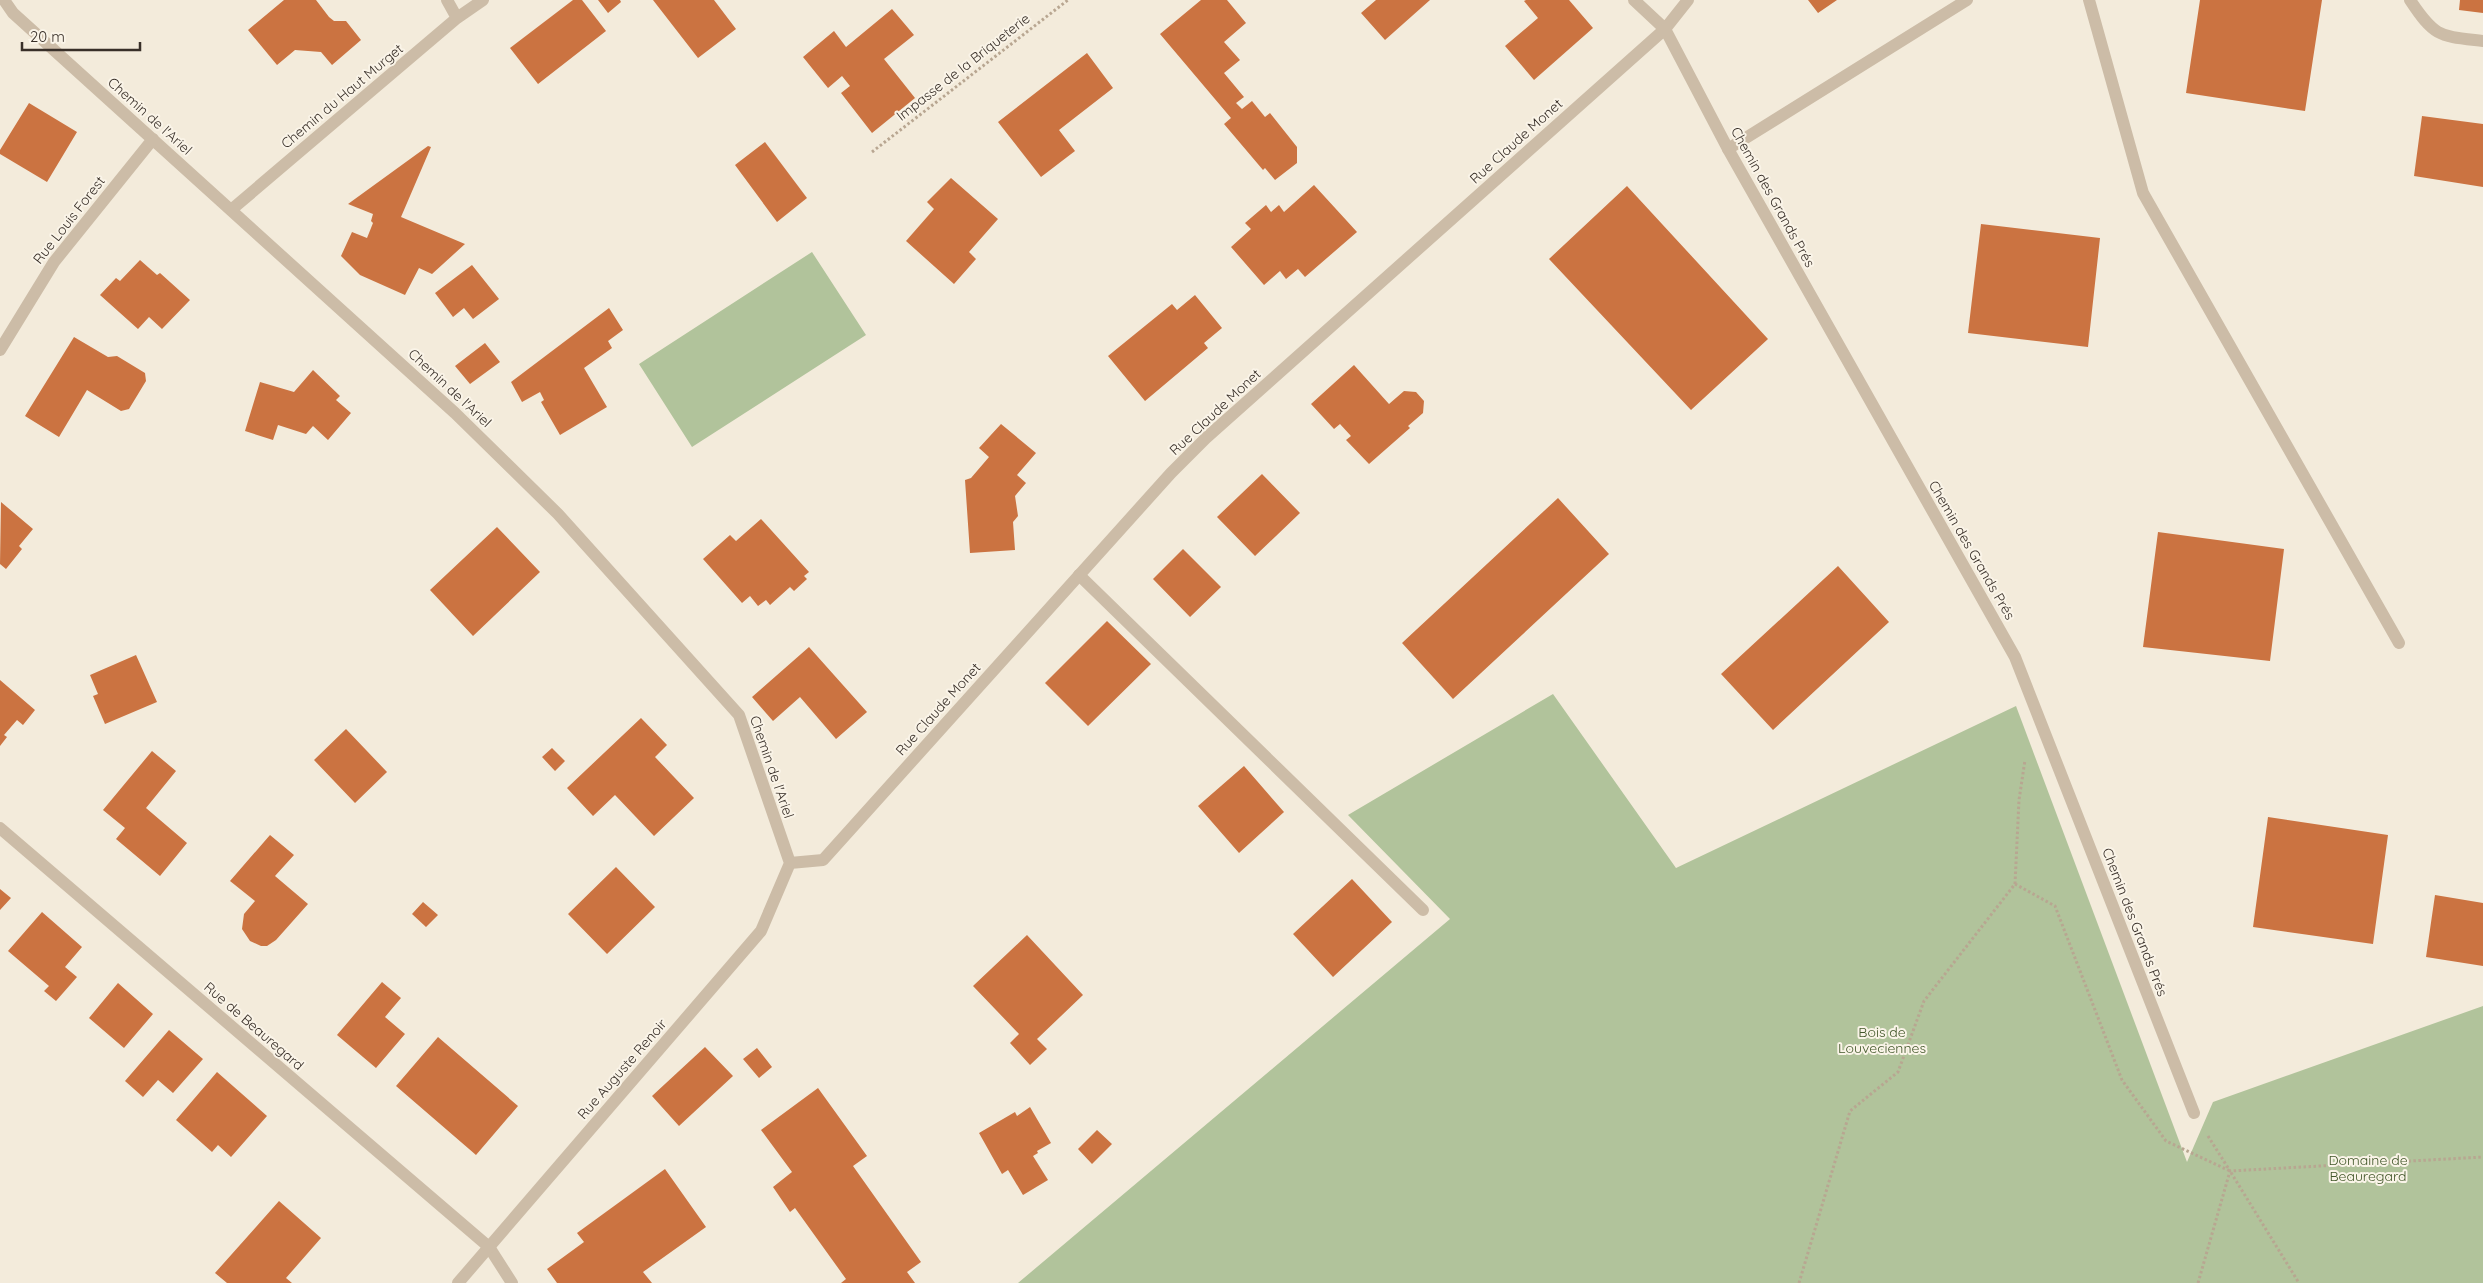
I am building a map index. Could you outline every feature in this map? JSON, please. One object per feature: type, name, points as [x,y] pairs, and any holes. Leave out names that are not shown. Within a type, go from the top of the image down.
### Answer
[{"type":"street","name":"Chemin de l'Ariel","points":[[4,0],[13,13],[455,412],[558,514],[739,715],[790,863]]},
{"type":"street","points":[[447,0],[456,18]]},
{"type":"street","name":"Chemin du Haut Murget","points":[[231,210],[456,18],[483,0]]},
{"type":"street","name":"Chemin des Grands Prés","points":[[1634,0],[1665,29],[1728,149],[2015,657],[2194,1113]]},
{"type":"street","name":"Rue Claude Monet","points":[[790,863],[823,860],[1079,574],[1171,473],[1206,438],[1665,29],[1688,0]]},
{"type":"street","points":[[1728,149],[1967,0]]},
{"type":"street","points":[[2089,0],[2143,193],[2399,643]]},
{"type":"street","points":[[2410,0],[2425,22],[2444,37],[2483,41]]},
{"type":"street","name":"Rue Louis Forest","points":[[0,350],[54,262],[153,139]]},
{"type":"street","points":[[1079,574],[1423,910]]},
{"type":"street","name":"Rue de Beauregard","points":[[0,828],[488,1247],[512,1283]]},
{"type":"street","name":"Rue Auguste Renoir","points":[[458,1283],[761,931],[790,863]]},
{"type":"path","name":"Impasse de la Briqueterie","points":[[872,152],[1068,0]]},
{"type":"path","points":[[1799,1283],[1850,1111],[1898,1072],[1924,1001],[2015,884],[2020,800],[2026,751]]},
{"type":"path","points":[[2015,884],[2055,906],[2122,1080],[2166,1141],[2230,1171],[2483,1157]]},
{"type":"path","points":[[2194,1113],[2299,1283]]},
{"type":"path","points":[[2198,1283],[2230,1171]]},
{"type":"green space","points":[[812,252],[866,335],[692,447],[639,364]]},
{"type":"green space","name":"Bois de Louveciennes","points":[[1553,694],[1676,868],[2016,706],[2187,1162],[2213,1102],[2483,1006],[2483,1283],[1018,1283],[1450,919],[1348,815]]},
{"type":"building","points":[[284,0],[316,0],[334,21],[346,21],[361,40],[332,65],[321,52],[295,50],[277,65],[248,30]]},
{"type":"building","points":[[573,0],[582,0],[606,31],[538,84],[510,48]]},
{"type":"building","points":[[598,0],[620,0],[621,2],[608,13]]},
{"type":"building","points":[[653,0],[714,0],[736,29],[698,58]]},
{"type":"building","points":[[1201,0],[1227,0],[1246,23],[1224,42],[1240,60],[1224,73],[1244,97],[1236,103],[1242,109],[1252,101],[1265,117],[1270,113],[1297,147],[1297,163],[1275,180],[1265,168],[1263,170],[1224,124],[1231,118],[1160,34]]},
{"type":"building","points":[[1376,0],[1430,0],[1385,40],[1361,13]]},
{"type":"building","points":[[1569,0],[1593,28],[1534,80],[1505,46],[1538,18],[1524,1]]},
{"type":"building","points":[[1808,0],[1837,0],[1818,13]]},
{"type":"building","points":[[2200,0],[2322,0],[2305,111],[2186,93]]},
{"type":"building","points":[[2460,0],[2483,0],[2483,13],[2459,10]]},
{"type":"building","points":[[892,9],[914,35],[884,59],[915,98],[872,133],[841,93],[850,86],[842,76],[828,88],[803,57],[834,31],[846,47]]},
{"type":"building","points":[[1087,53],[1113,88],[1059,130],[1075,151],[1041,177],[998,122]]},
{"type":"building","points":[[29,103],[77,132],[47,182],[0,154],[0,150]]},
{"type":"building","points":[[2422,116],[2483,124],[2483,187],[2414,176]]},
{"type":"building","points":[[765,142],[807,198],[777,222],[735,165]]},
{"type":"building","points":[[428,146],[431,147],[401,217],[465,244],[432,274],[419,268],[405,295],[360,275],[341,256],[352,232],[367,238],[373,223],[371,221],[373,214],[348,204]]},
{"type":"building","points":[[951,178],[998,219],[969,252],[976,259],[954,284],[906,241],[934,209],[927,202]]},
{"type":"building","points":[[1314,185],[1357,232],[1305,277],[1298,269],[1286,279],[1280,271],[1264,285],[1231,247],[1251,229],[1245,223],[1266,205],[1271,212],[1279,205],[1284,212]]},
{"type":"building","points":[[1627,186],[1768,339],[1691,410],[1549,259]]},
{"type":"building","points":[[1981,224],[2100,238],[2088,347],[1968,333]]},
{"type":"building","points":[[140,260],[157,275],[160,273],[190,300],[162,329],[149,317],[138,329],[100,295],[116,278],[120,281]]},
{"type":"building","points":[[472,265],[499,299],[473,319],[464,308],[453,317],[435,293]]},
{"type":"building","points":[[1195,295],[1222,328],[1204,343],[1208,348],[1145,401],[1108,356],[1172,304],[1177,310]]},
{"type":"building","points":[[609,308],[623,330],[608,341],[612,348],[584,368],[607,407],[560,435],[541,402],[544,400],[540,392],[522,402],[511,382]]},
{"type":"building","points":[[74,337],[108,357],[117,356],[145,373],[146,381],[129,409],[121,411],[87,390],[59,437],[25,416]]},
{"type":"building","points":[[485,343],[500,362],[470,384],[455,366]]},
{"type":"building","points":[[1354,365],[1389,404],[1404,391],[1416,392],[1424,401],[1423,413],[1408,426],[1410,428],[1369,464],[1346,440],[1351,436],[1340,424],[1334,429],[1311,404]]},
{"type":"building","points":[[313,370],[340,396],[336,400],[351,413],[328,440],[313,426],[306,434],[278,425],[273,440],[245,431],[260,382],[294,392]]},
{"type":"building","points":[[1001,424],[1036,453],[1017,475],[1026,483],[1015,496],[1018,516],[1013,522],[1015,550],[970,553],[965,480],[971,478],[989,457],[979,448]]},
{"type":"building","points":[[1262,474],[1300,513],[1255,556],[1217,517]]},
{"type":"building","points":[[1558,498],[1609,554],[1453,699],[1402,643]]},
{"type":"building","points":[[1,502],[33,529],[19,546],[22,549],[6,569],[0,564]]},
{"type":"building","points":[[761,519],[809,572],[804,576],[807,579],[794,591],[790,587],[770,605],[766,600],[758,606],[750,596],[742,603],[703,559],[730,535],[736,541]]},
{"type":"building","points":[[497,527],[540,572],[473,636],[430,590]]},
{"type":"building","points":[[2158,532],[2284,549],[2270,661],[2143,647]]},
{"type":"building","points":[[1183,549],[1221,587],[1190,617],[1153,579]]},
{"type":"building","points":[[1838,566],[1889,622],[1773,730],[1721,674]]},
{"type":"building","points":[[1107,621],[1151,664],[1088,726],[1045,683]]},
{"type":"building","points":[[809,647],[867,712],[836,739],[800,697],[773,721],[752,697]]},
{"type":"building","points":[[136,655],[157,702],[105,724],[93,696],[98,694],[90,675]]},
{"type":"building","points":[[0,680],[35,710],[23,725],[17,720],[4,735],[7,737],[0,746]]},
{"type":"building","points":[[641,718],[667,745],[655,757],[694,798],[654,836],[615,795],[593,816],[567,788]]},
{"type":"building","points":[[346,729],[387,772],[355,803],[314,760]]},
{"type":"building","points":[[552,748],[565,761],[555,771],[542,757]]},
{"type":"building","points":[[152,751],[176,771],[146,808],[187,843],[160,876],[116,839],[125,828],[103,810]]},
{"type":"building","points":[[1244,766],[1284,812],[1239,853],[1198,806]]},
{"type":"building","points":[[2268,817],[2388,835],[2373,944],[2253,927]]},
{"type":"building","points":[[270,835],[294,855],[275,876],[308,904],[276,940],[267,946],[261,946],[250,941],[242,929],[244,914],[255,901],[230,881]]},
{"type":"building","points":[[616,867],[655,907],[607,954],[568,914]]},
{"type":"building","points":[[1352,879],[1392,922],[1333,977],[1293,934]]},
{"type":"building","points":[[0,889],[11,898],[0,910]]},
{"type":"building","points":[[2435,895],[2483,903],[2483,966],[2426,957]]},
{"type":"building","points":[[423,902],[438,915],[426,927],[412,914]]},
{"type":"building","points":[[42,912],[82,947],[65,967],[77,977],[56,1001],[44,991],[49,986],[8,951]]},
{"type":"building","points":[[1027,935],[1083,995],[1037,1039],[1047,1049],[1030,1065],[1010,1043],[1019,1034],[973,986]]},
{"type":"building","points":[[382,982],[401,998],[385,1017],[405,1034],[376,1068],[337,1035]]},
{"type":"building","points":[[118,983],[153,1014],[124,1048],[89,1018]]},
{"type":"building","points":[[169,1030],[203,1059],[173,1093],[158,1080],[143,1097],[125,1081]]},
{"type":"building","points":[[438,1037],[518,1106],[476,1155],[396,1086]]},
{"type":"building","points":[[705,1047],[733,1076],[679,1126],[652,1096]]},
{"type":"building","points":[[757,1048],[772,1067],[759,1078],[743,1059]]},
{"type":"building","points":[[217,1072],[267,1116],[231,1157],[218,1145],[212,1152],[176,1120]]},
{"type":"building","points":[[818,1088],[867,1156],[853,1166],[921,1262],[907,1272],[915,1283],[841,1283],[846,1279],[795,1208],[790,1212],[773,1187],[792,1172],[761,1130]]},
{"type":"building","points":[[1030,1107],[1051,1143],[1037,1151],[1038,1153],[1033,1156],[1048,1180],[1023,1195],[1008,1170],[1002,1174],[979,1133],[1015,1112],[1017,1116]]},
{"type":"building","points":[[1097,1130],[1112,1144],[1092,1164],[1078,1149]]},
{"type":"building","points":[[665,1169],[706,1227],[643,1272],[652,1283],[557,1283],[547,1269],[584,1242],[577,1233]]},
{"type":"building","points":[[279,1201],[321,1238],[286,1278],[292,1283],[227,1283],[215,1273]]},
{"type":"park label","name":"Domaine de Beauregard","points":[[2368,1168]]}]
